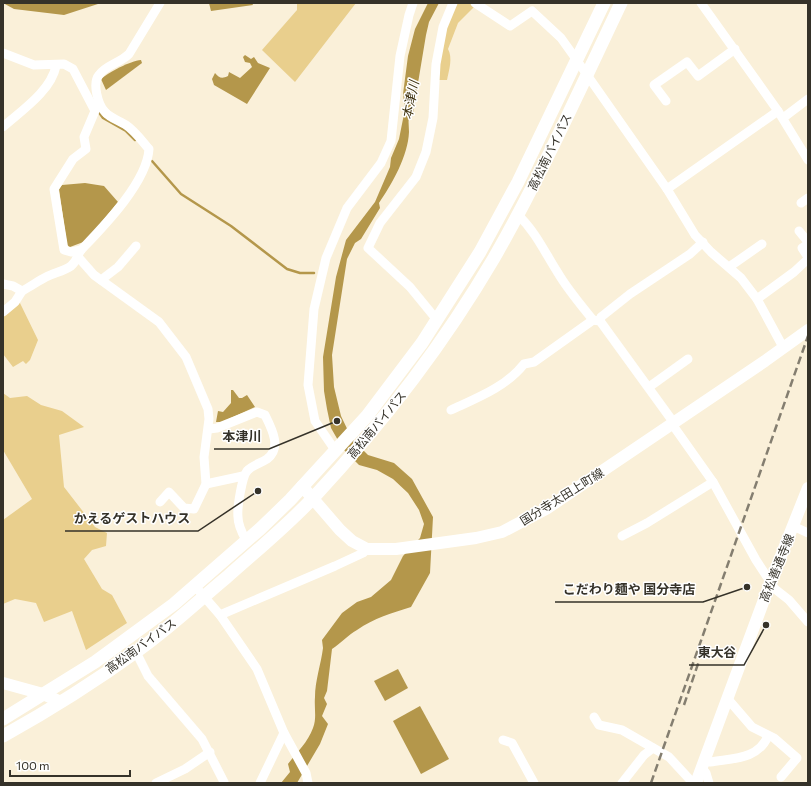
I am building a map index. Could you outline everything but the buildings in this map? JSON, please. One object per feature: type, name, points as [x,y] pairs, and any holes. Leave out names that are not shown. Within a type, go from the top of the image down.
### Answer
[{"type":"highway","name":"高松南バイパス","points":[[3,719],[44,694],[144,627],[174,604],[246,540],[302,486],[367,416],[422,343],[480,252],[518,182],[604,3]]},
{"type":"highway","name":"高松南バイパス","points":[[3,736],[61,702],[136,652],[204,596],[253,554],[313,498],[346,463],[373,431],[406,390],[442,339],[493,260],[542,170],[621,3]]},
{"type":"main road","name":"国分寺太田上町線","points":[[367,549],[396,549],[476,538],[502,532],[524,522],[546,509],[673,424],[808,330]]},
{"type":"main road","points":[[302,486],[340,530],[352,541],[367,549]]},
{"type":"main road","name":"高松善通寺線","points":[[695,783],[808,488]]},
{"type":"main road","points":[[3,683],[44,694],[61,702]]},
{"type":"street","points":[[3,312],[15,302],[22,291],[70,266],[125,201],[149,158],[149,149],[138,135],[127,126],[105,113],[95,86],[97,76],[104,70],[123,60],[129,54],[160,3]]},
{"type":"street","points":[[335,450],[315,421],[308,385],[314,309],[326,258],[347,208],[381,163],[391,141],[400,56],[408,15],[413,3]]},
{"type":"street","points":[[437,320],[410,287],[368,248],[380,223],[416,177],[426,152],[433,118],[436,64],[443,28],[453,3]]},
{"type":"street","points":[[475,3],[510,26],[532,11],[561,38],[667,189],[688,224],[711,252],[741,278],[757,299],[783,347]]},
{"type":"street","points":[[701,3],[780,114],[808,160]]},
{"type":"street","points":[[666,101],[654,85],[687,62],[698,76],[735,49]]},
{"type":"street","points":[[3,53],[34,65],[56,66],[64,64],[73,69],[95,111],[91,125],[84,137],[86,149],[73,159],[54,189],[64,250],[80,254],[94,275],[160,322],[186,356],[208,409],[209,429],[204,457],[206,484],[194,509],[184,508],[169,492],[160,502]]},
{"type":"street","points":[[3,127],[41,91],[55,72],[56,66]]},
{"type":"street","points":[[667,189],[780,114],[808,99]]},
{"type":"street","points":[[518,215],[527,224],[558,273],[649,387],[713,482],[742,537],[771,582],[808,622]]},
{"type":"street","points":[[757,299],[794,272],[808,258],[802,248],[808,243],[799,231]]},
{"type":"street","points":[[451,410],[485,396],[519,370],[524,364],[534,362],[596,321],[630,294],[690,254],[703,242]]},
{"type":"street","points":[[729,268],[762,244]]},
{"type":"street","points":[[101,280],[118,267],[136,246]]},
{"type":"street","points":[[3,284],[13,286],[22,291]]},
{"type":"street","points":[[649,387],[688,359]]},
{"type":"street","points":[[209,429],[217,428],[257,412],[265,415],[276,442],[273,452],[268,459],[247,470],[243,476],[237,518],[246,540]]},
{"type":"street","points":[[206,484],[243,476]]},
{"type":"street","points":[[622,536],[647,523],[713,482]]},
{"type":"street","points":[[793,526],[808,534]]},
{"type":"street","points":[[220,615],[335,566],[367,549]]},
{"type":"street","points":[[194,585],[220,615],[257,669],[286,737],[306,773],[308,783]]},
{"type":"street","points":[[136,652],[148,676],[202,739],[210,752],[224,782]]},
{"type":"street","points":[[727,698],[752,727],[783,744],[797,758],[781,776]]},
{"type":"street","points":[[594,717],[599,725],[622,730],[669,757],[695,783]]},
{"type":"street","points":[[709,783],[703,765],[754,754],[764,745],[768,736]]},
{"type":"street","points":[[260,783],[286,737]]},
{"type":"street","points":[[503,740],[512,743],[534,783]]},
{"type":"street","points":[[622,783],[644,755],[653,748]]},
{"type":"street","points":[[156,783],[185,768],[210,752]]},
{"type":"shaded area","points":[[297,3],[356,3],[295,82],[262,50],[297,10]]},
{"type":"shaded area","points":[[455,3],[471,3],[474,7],[458,23],[448,49],[450,56],[450,68],[447,80],[437,80],[442,38]]},
{"type":"shaded area","points":[[19,301],[38,340],[30,360],[26,364],[23,361],[13,367],[3,354],[3,315]]},
{"type":"shaded area","points":[[3,393],[10,398],[27,396],[41,405],[62,411],[84,427],[59,435],[64,487],[95,527],[107,533],[106,546],[92,550],[84,559],[102,589],[112,595],[127,623],[86,650],[72,611],[44,622],[36,603],[15,599],[3,604],[3,520],[32,499],[3,450]]},
{"type":"water","points":[[3,3],[101,3],[64,15],[14,9]]},
{"type":"water","points":[[209,3],[252,3],[253,5],[211,11]]},
{"type":"water","points":[[428,3],[439,3],[429,22],[426,35],[413,113],[409,117],[409,132],[406,151],[394,179],[379,203],[380,208],[361,239],[355,243],[347,259],[332,355],[334,387],[341,416],[352,439],[368,455],[394,463],[412,479],[433,517],[430,573],[411,607],[370,622],[332,649],[327,691],[324,698],[327,704],[322,716],[328,724],[320,744],[297,783],[281,783],[290,772],[288,764],[311,733],[314,724],[315,691],[323,648],[322,640],[342,613],[357,602],[371,597],[391,580],[403,556],[420,538],[424,524],[419,510],[408,493],[393,479],[377,470],[359,465],[343,449],[331,428],[324,391],[323,357],[336,277],[346,240],[375,202],[390,167],[391,158],[399,139],[405,109],[403,94],[408,56],[415,29]]},
{"type":"water","points":[[245,55],[251,59],[254,57],[258,63],[270,68],[247,104],[214,85],[212,79],[215,73],[219,77],[224,78],[228,76],[229,72],[240,78],[252,67],[250,63],[245,62],[243,57]]},
{"type":"water","points":[[141,60],[142,63],[106,90],[101,79],[120,67],[131,62]]},
{"type":"water","points":[[85,183],[104,186],[118,202],[86,241],[70,247],[67,245],[59,189],[62,185]]},
{"type":"water","points":[[231,390],[233,390],[239,398],[247,395],[255,407],[222,422],[216,422],[218,411],[223,412],[231,403]]},
{"type":"water","points":[[398,669],[408,688],[385,701],[374,681]]},
{"type":"water","points":[[420,706],[449,759],[421,774],[393,721]]},
{"type":"waterway","points":[[98,111],[103,118],[126,131],[135,140]]},
{"type":"waterway","points":[[152,161],[181,194],[231,226],[287,269],[300,273],[314,273]]},
{"type":"railway","points":[[651,783],[808,336]]},
{"type":"railway","points":[[684,705],[699,661]]},
{"type":"place","name":"本津川","points":[[337,421]]},
{"type":"place","name":"かえるゲストハウス","points":[[258,491]]},
{"type":"place","name":"こだわり麺や 国分寺店","points":[[747,587]]},
{"type":"place","name":"東大谷","points":[[766,625]]}]
